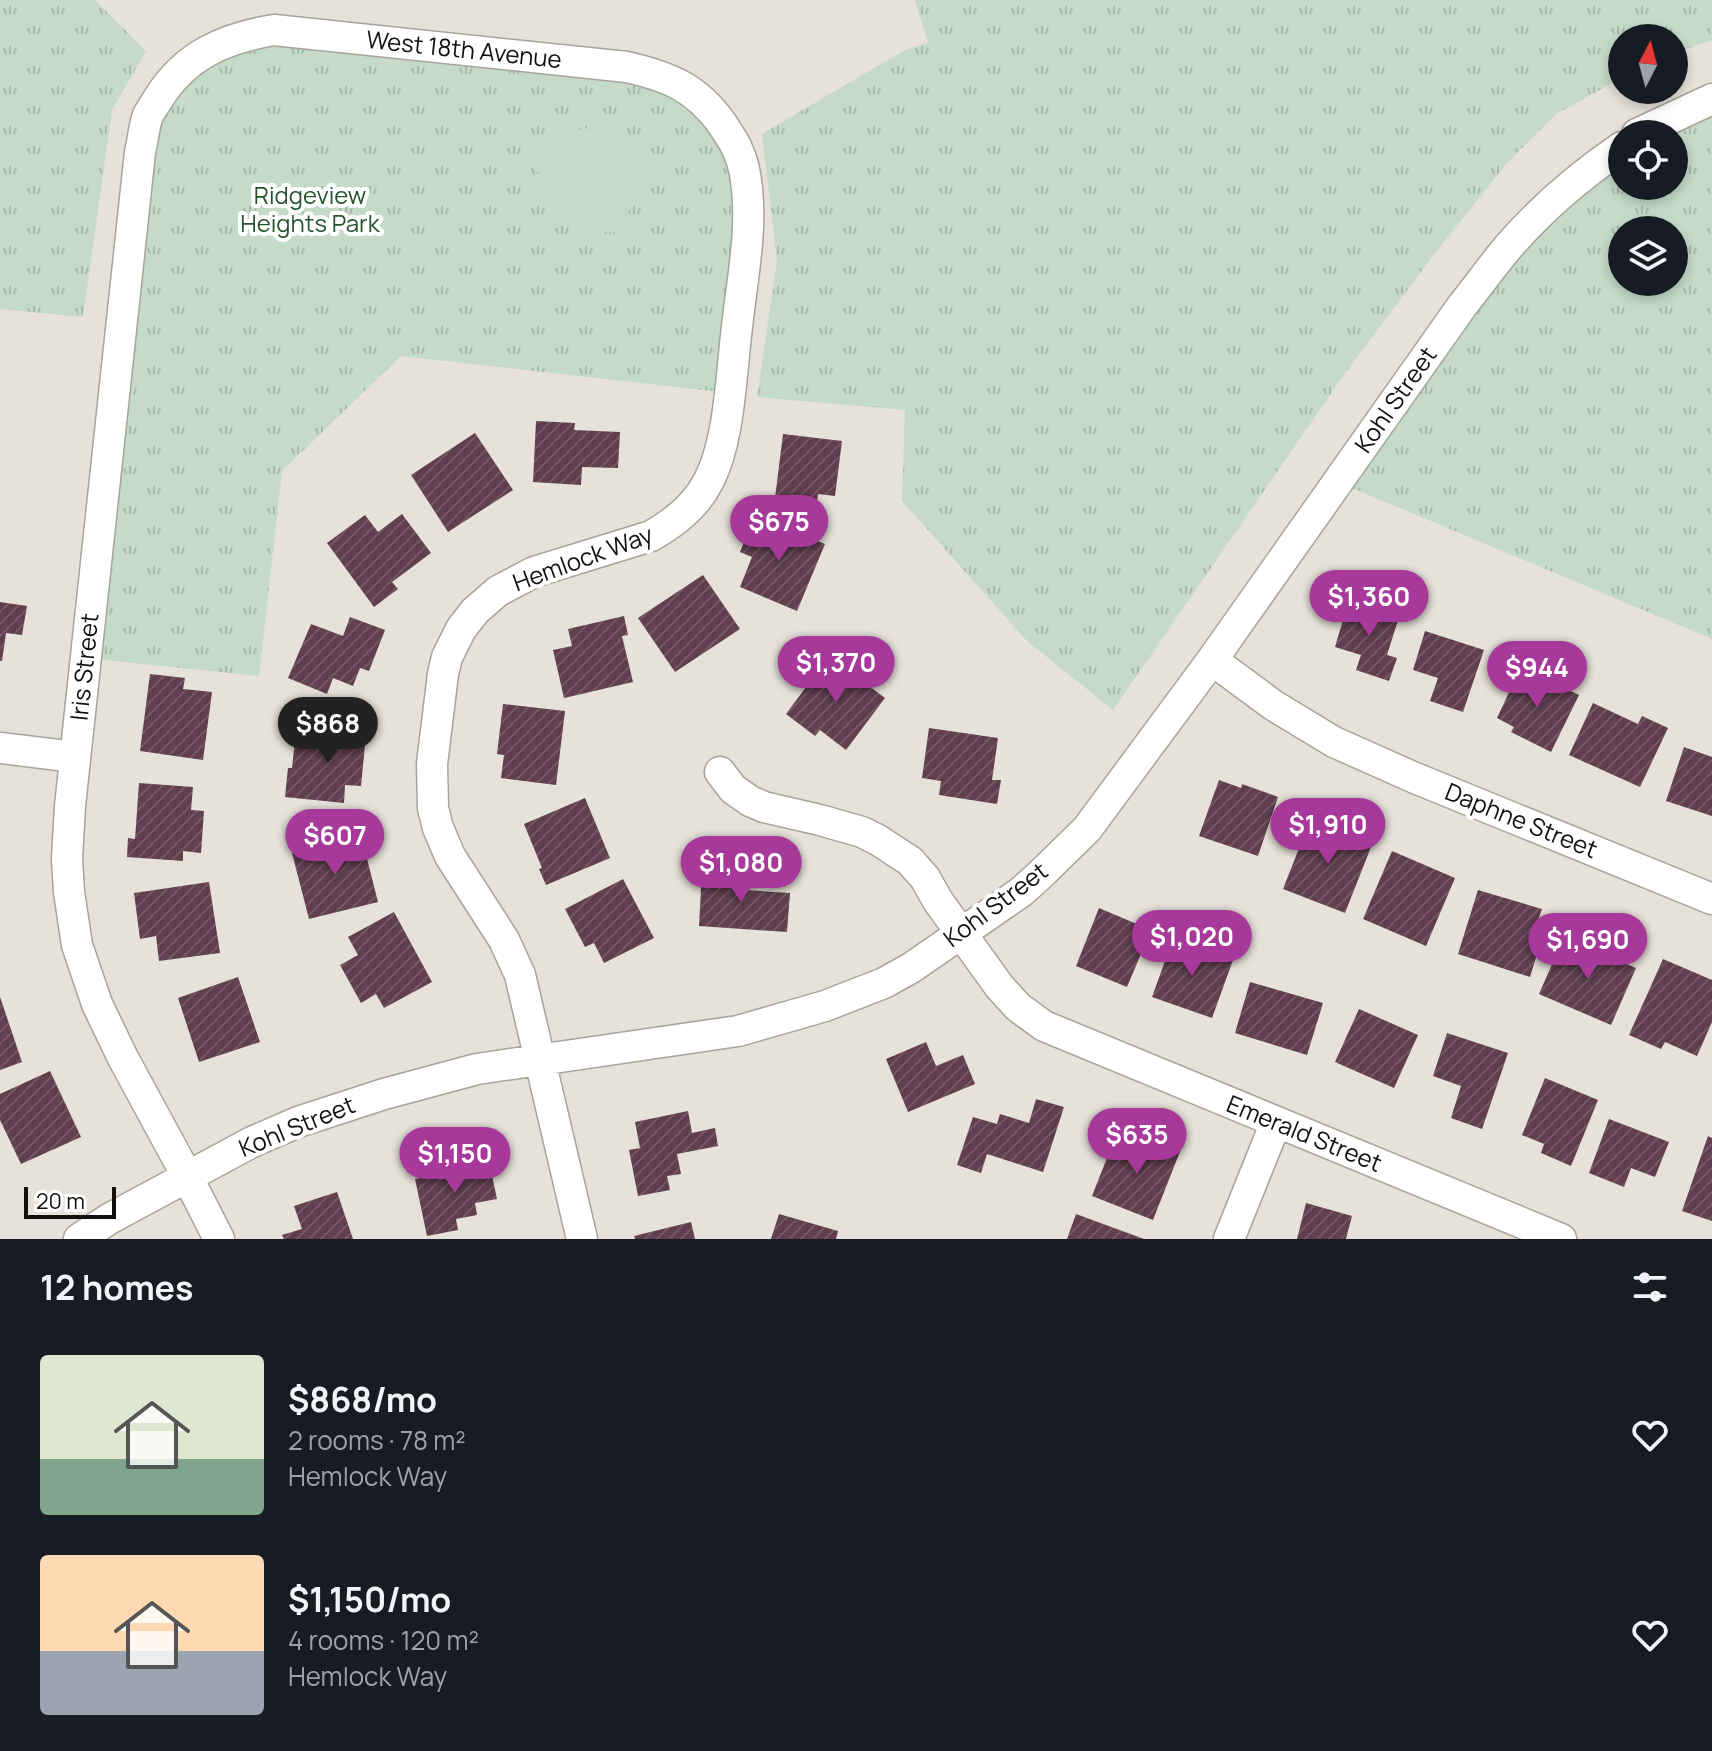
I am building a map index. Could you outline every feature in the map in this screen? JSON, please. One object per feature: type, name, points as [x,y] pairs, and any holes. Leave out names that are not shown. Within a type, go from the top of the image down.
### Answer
[{"type":"street","name":"West 18th Avenue","points":[[178,73],[212,48],[246,35],[274,30],[627,67],[659,74],[694,93],[711,108],[733,140]]},
{"type":"street","name":"Iris Street","points":[[178,73],[166,85],[148,115],[140,152],[75,757],[67,859],[77,945],[97,1004],[219,1239]]},
{"type":"street","points":[[1667,120],[1712,99]]},
{"type":"street","name":"Hemlock Way","points":[[582,1239],[520,975],[504,940],[450,856],[433,808],[432,764],[443,674],[447,657],[461,629],[475,611],[498,591],[534,572],[651,536],[690,508],[707,484],[717,463],[726,418],[747,226],[746,180],[733,140]]},
{"type":"street","name":"Kohl Street","points":[[79,1239],[109,1219],[252,1142],[298,1122],[384,1094],[477,1069],[738,1031],[825,1006],[884,983],[911,968],[1021,892],[1087,829],[1509,245],[1549,205],[1608,157]]},
{"type":"street","name":"Daphne Street","points":[[1212,660],[1273,705],[1334,742],[1712,899]]},
{"type":"street","points":[[0,748],[75,757]]},
{"type":"street","name":"Emerald Street","points":[[720,772],[733,789],[750,801],[862,832],[910,861],[1008,997],[1044,1026],[1561,1239]]},
{"type":"street","points":[[1229,1239],[1276,1122]]},
{"type":"green space","points":[[0,0],[95,0],[146,51],[112,110],[83,317],[0,309]]},
{"type":"green space","points":[[915,0],[1712,0],[1712,40],[1688,48],[1688,24],[1608,24],[1608,86],[1556,114],[1507,163],[1432,257],[1343,376],[1113,710],[1028,642],[902,501],[905,410],[757,397],[777,261],[762,134],[905,50],[928,43]]},
{"type":"green space","name":"Ridgeview Heights Park","points":[[245,35],[659,74],[739,153],[729,393],[401,356],[282,471],[259,676],[86,658],[148,115]]},
{"type":"green space","points":[[1712,99],[1712,639],[1338,482],[1462,306],[1608,161],[1608,200],[1688,200],[1688,120],[1667,120]]},
{"type":"green space","points":[[597,127],[631,136],[655,166],[616,233],[600,231],[593,214],[563,214],[530,159],[571,131]]},
{"type":"building","points":[[536,421],[575,423],[574,430],[620,432],[618,468],[582,467],[581,485],[533,482]]},
{"type":"building","points":[[475,433],[513,490],[448,532],[411,475]]},
{"type":"building","points":[[783,434],[842,441],[835,496],[818,494],[816,511],[774,506]]},
{"type":"building","points":[[402,514],[431,553],[392,582],[398,589],[374,607],[327,543],[365,515],[378,532]]},
{"type":"building","points":[[755,516],[825,544],[797,611],[740,587],[752,557],[740,552]]},
{"type":"building","points":[[703,575],[740,629],[675,672],[638,618]]},
{"type":"building","points":[[1349,599],[1400,614],[1387,655],[1397,658],[1389,681],[1356,670],[1361,655],[1335,647]]},
{"type":"building","points":[[0,602],[27,606],[22,635],[6,633],[2,661],[0,661]]},
{"type":"building","points":[[624,616],[628,635],[622,636],[633,682],[564,698],[553,650],[572,646],[568,629]]},
{"type":"building","points":[[350,617],[385,630],[369,671],[360,668],[353,686],[333,678],[327,694],[288,678],[311,624],[343,636]]},
{"type":"building","points":[[1425,631],[1484,650],[1463,712],[1430,701],[1438,678],[1413,670]]},
{"type":"building","points":[[829,656],[885,698],[846,750],[820,730],[815,736],[786,714]]},
{"type":"building","points":[[1521,667],[1579,695],[1551,752],[1511,732],[1514,727],[1497,718]]},
{"type":"building","points":[[150,674],[185,678],[183,689],[212,692],[203,760],[140,751]]},
{"type":"building","points":[[1593,703],[1638,724],[1642,716],[1668,728],[1640,787],[1569,755]]},
{"type":"building","points":[[503,704],[565,711],[556,785],[501,778],[504,755],[497,754]]},
{"type":"building","points":[[331,722],[367,725],[361,786],[345,785],[344,803],[285,797],[295,740],[329,742]]},
{"type":"building","points":[[929,728],[998,738],[992,780],[1001,780],[997,804],[939,795],[941,781],[922,778]]},
{"type":"building","points":[[1684,747],[1712,757],[1712,816],[1666,801]]},
{"type":"building","points":[[1219,780],[1241,788],[1242,784],[1278,797],[1258,856],[1199,836]]},
{"type":"building","points":[[139,783],[193,787],[191,810],[204,811],[201,853],[183,851],[183,861],[127,857],[128,838],[135,839]]},
{"type":"building","points":[[585,798],[610,858],[546,885],[524,824]]},
{"type":"building","points":[[1311,818],[1373,842],[1345,913],[1283,889]]},
{"type":"building","points":[[361,835],[378,902],[309,919],[292,853]]},
{"type":"building","points":[[1392,851],[1455,878],[1426,946],[1363,919]]},
{"type":"building","points":[[702,870],[745,873],[744,890],[790,893],[787,932],[699,926]]},
{"type":"building","points":[[623,879],[654,938],[604,963],[594,943],[585,947],[565,909]]},
{"type":"building","points":[[209,882],[220,953],[159,961],[156,936],[140,939],[134,893]]},
{"type":"building","points":[[1478,890],[1542,909],[1536,926],[1545,928],[1530,977],[1458,954]]},
{"type":"building","points":[[1099,908],[1151,930],[1127,987],[1076,966]]},
{"type":"building","points":[[394,912],[432,982],[384,1008],[376,994],[361,1003],[340,965],[358,955],[348,937]]},
{"type":"building","points":[[1564,937],[1636,968],[1611,1025],[1539,994]]},
{"type":"building","points":[[1173,939],[1233,960],[1212,1018],[1152,997]]},
{"type":"building","points":[[1663,959],[1712,980],[1712,1022],[1697,1056],[1665,1042],[1661,1049],[1629,1035]]},
{"type":"building","points":[[238,977],[260,1042],[199,1062],[178,998]]},
{"type":"building","points":[[1250,982],[1323,1003],[1307,1055],[1235,1033]]},
{"type":"building","points":[[0,997],[22,1062],[0,1070]]},
{"type":"building","points":[[1359,1009],[1418,1035],[1394,1088],[1335,1062]]},
{"type":"building","points":[[1447,1033],[1508,1053],[1482,1129],[1451,1118],[1461,1086],[1433,1076]]},
{"type":"building","points":[[926,1042],[936,1066],[963,1055],[975,1084],[908,1112],[886,1059]]},
{"type":"building","points":[[50,1071],[81,1137],[21,1164],[0,1120],[0,1094]]},
{"type":"building","points":[[1545,1078],[1598,1100],[1571,1166],[1541,1153],[1544,1144],[1522,1135]]},
{"type":"building","points":[[1036,1099],[1064,1107],[1043,1172],[987,1154],[981,1173],[957,1165],[973,1117],[997,1124],[1000,1114],[1029,1123]]},
{"type":"building","points":[[688,1111],[692,1133],[715,1128],[718,1146],[677,1154],[681,1174],[667,1176],[670,1190],[638,1196],[629,1150],[640,1148],[635,1122]]},
{"type":"building","points":[[1609,1119],[1669,1142],[1655,1177],[1631,1168],[1624,1187],[1589,1173]]},
{"type":"building","points":[[1150,1136],[1181,1149],[1153,1220],[1092,1196],[1114,1140],[1144,1152]]},
{"type":"building","points":[[1708,1136],[1712,1138],[1712,1221],[1682,1211]]},
{"type":"building","points":[[488,1157],[497,1199],[475,1203],[477,1215],[456,1219],[458,1230],[427,1236],[415,1179],[456,1171],[454,1164]]},
{"type":"building","points":[[337,1192],[353,1239],[284,1239],[282,1235],[302,1229],[294,1206]]},
{"type":"building","points":[[1306,1203],[1352,1216],[1346,1239],[1297,1239]]},
{"type":"building","points":[[779,1214],[838,1231],[836,1239],[771,1239]]},
{"type":"building","points":[[1076,1214],[1144,1239],[1067,1239]]},
{"type":"building","points":[[691,1222],[695,1239],[635,1239],[634,1236]]}]
